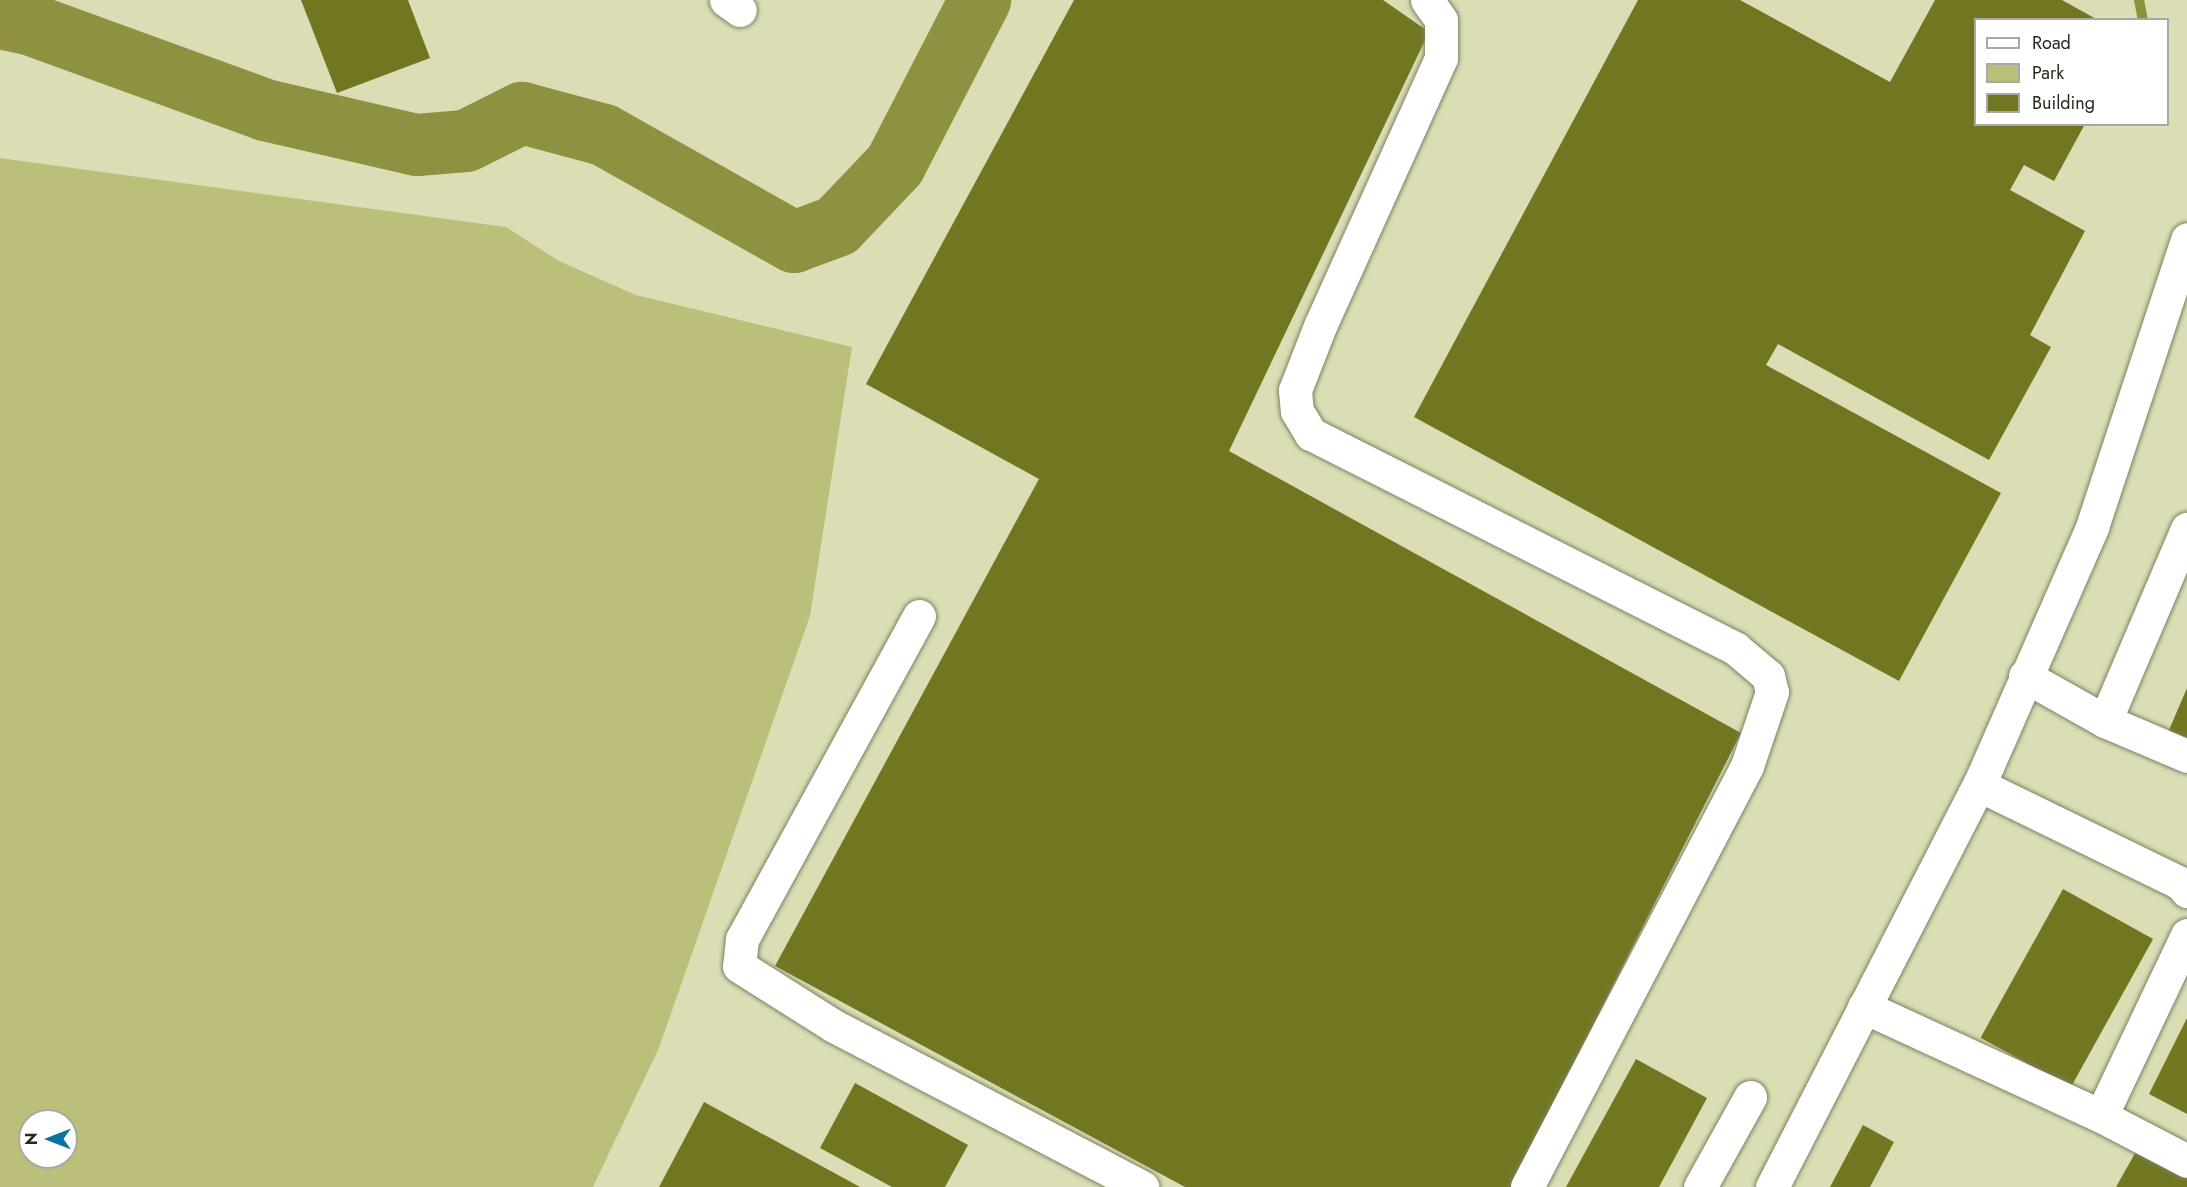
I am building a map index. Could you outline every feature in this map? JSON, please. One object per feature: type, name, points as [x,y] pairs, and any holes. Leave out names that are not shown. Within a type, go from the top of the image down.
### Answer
[{"type":"lane","points":[[1427,0],[1441,20],[1441,58],[1320,326],[1295,390],[1297,411],[1311,434],[1736,649],[1768,676],[1772,692],[1747,766],[1527,1187]]},
{"type":"lane","points":[[1772,1187],[1979,786],[2091,527],[2187,239]]},
{"type":"lane","points":[[2105,721],[2187,529]]},
{"type":"lane","points":[[920,616],[742,939],[739,966],[834,1026],[1142,1187]]},
{"type":"lane","points":[[2025,676],[2105,721],[2187,756]]},
{"type":"lane","points":[[1979,786],[2180,883],[2187,891]]},
{"type":"lane","points":[[2100,1116],[2187,935]]},
{"type":"lane","points":[[1864,1007],[2100,1116],[2187,1161]]},
{"type":"lane","points":[[1700,1187],[1750,1097]]},
{"type":"shaded area","points":[[0,0],[2187,0],[2187,1187],[593,1187],[659,1048],[810,616],[852,347],[636,295],[559,261],[506,227],[0,158]]},
{"type":"green space","points":[[0,158],[506,227],[559,261],[636,295],[852,347],[810,616],[659,1048],[593,1187],[0,1187]]},
{"type":"building","points":[[301,0],[408,0],[430,58],[337,93]]},
{"type":"building","points":[[1074,0],[1383,0],[1429,32],[1229,451],[1741,733],[1511,1187],[1185,1187],[775,966],[1039,479],[866,384]]},
{"type":"building","points":[[1638,0],[1740,0],[1890,82],[1935,0],[2062,0],[2094,18],[1974,18],[1974,126],[2084,126],[2054,181],[2024,165],[2010,190],[2085,231],[2030,335],[2051,347],[1989,460],[1778,344],[1766,365],[2001,493],[1899,681],[1414,417]]},
{"type":"building","points":[[2187,688],[2187,746],[2166,737]]},
{"type":"building","points":[[2063,889],[2153,939],[2071,1088],[1981,1038]]},
{"type":"building","points":[[2187,1018],[2187,1114],[2149,1094]]},
{"type":"building","points":[[1636,1059],[1707,1098],[1659,1187],[1566,1187]]},
{"type":"building","points":[[855,1083],[968,1145],[945,1187],[892,1187],[820,1148]]},
{"type":"building","points":[[704,1102],[860,1187],[659,1187]]},
{"type":"building","points":[[1863,1125],[1894,1142],[1870,1187],[1830,1187]]},
{"type":"building","points":[[2138,1148],[2187,1175],[2187,1187],[2116,1187]]},
{"type":"waterway","points":[[0,18],[32,25],[265,110],[417,145],[466,141],[522,113],[604,135],[794,242],[837,226],[895,165],[980,0]]},
{"type":"waterway","points":[[2139,0],[2143,18]]}]
